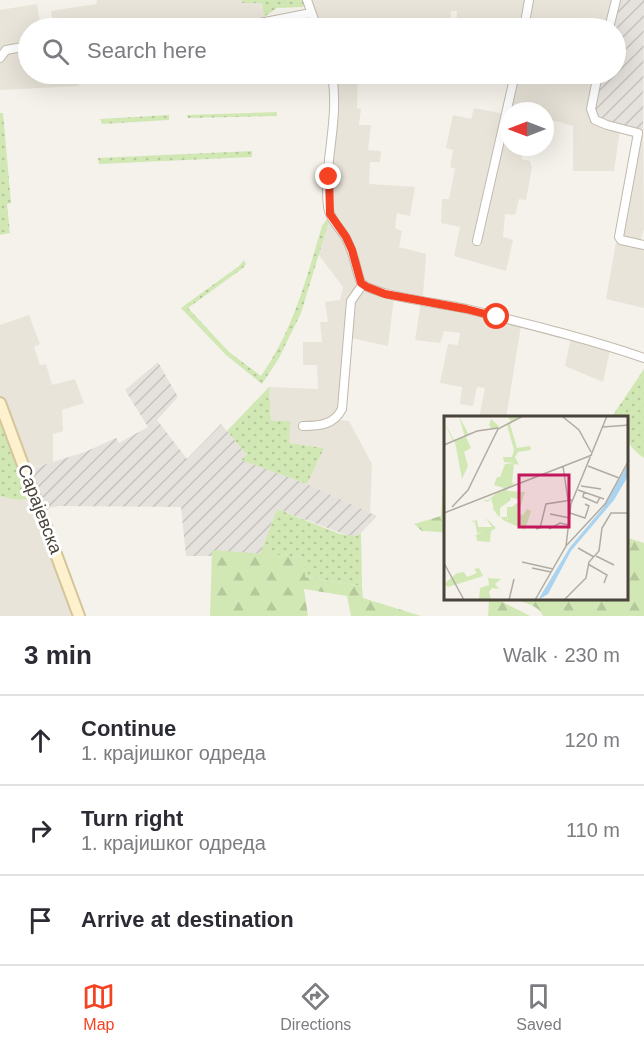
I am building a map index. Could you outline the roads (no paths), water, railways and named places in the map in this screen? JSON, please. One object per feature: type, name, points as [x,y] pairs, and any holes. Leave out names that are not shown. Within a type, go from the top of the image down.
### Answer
[{"type":"main road","name":"Сарајевска","points":[[0,403],[79,616]]},
{"type":"street","points":[[307,0],[313,18]]},
{"type":"street","points":[[526,18],[529,0]]},
{"type":"street","points":[[612,18],[616,0]]},
{"type":"street","points":[[286,18],[311,13]]},
{"type":"street","points":[[0,58],[6,50],[18,48]]},
{"type":"street","points":[[333,84],[335,120],[328,206],[333,220],[346,237],[352,250],[363,284],[385,294],[466,309],[583,339],[644,358]]},
{"type":"street","points":[[477,241],[513,84]]},
{"type":"street","points":[[596,84],[591,109],[595,120],[638,133],[619,237],[621,240],[644,245]]},
{"type":"street","points":[[303,426],[327,424],[342,409],[351,301],[363,284]]}]
